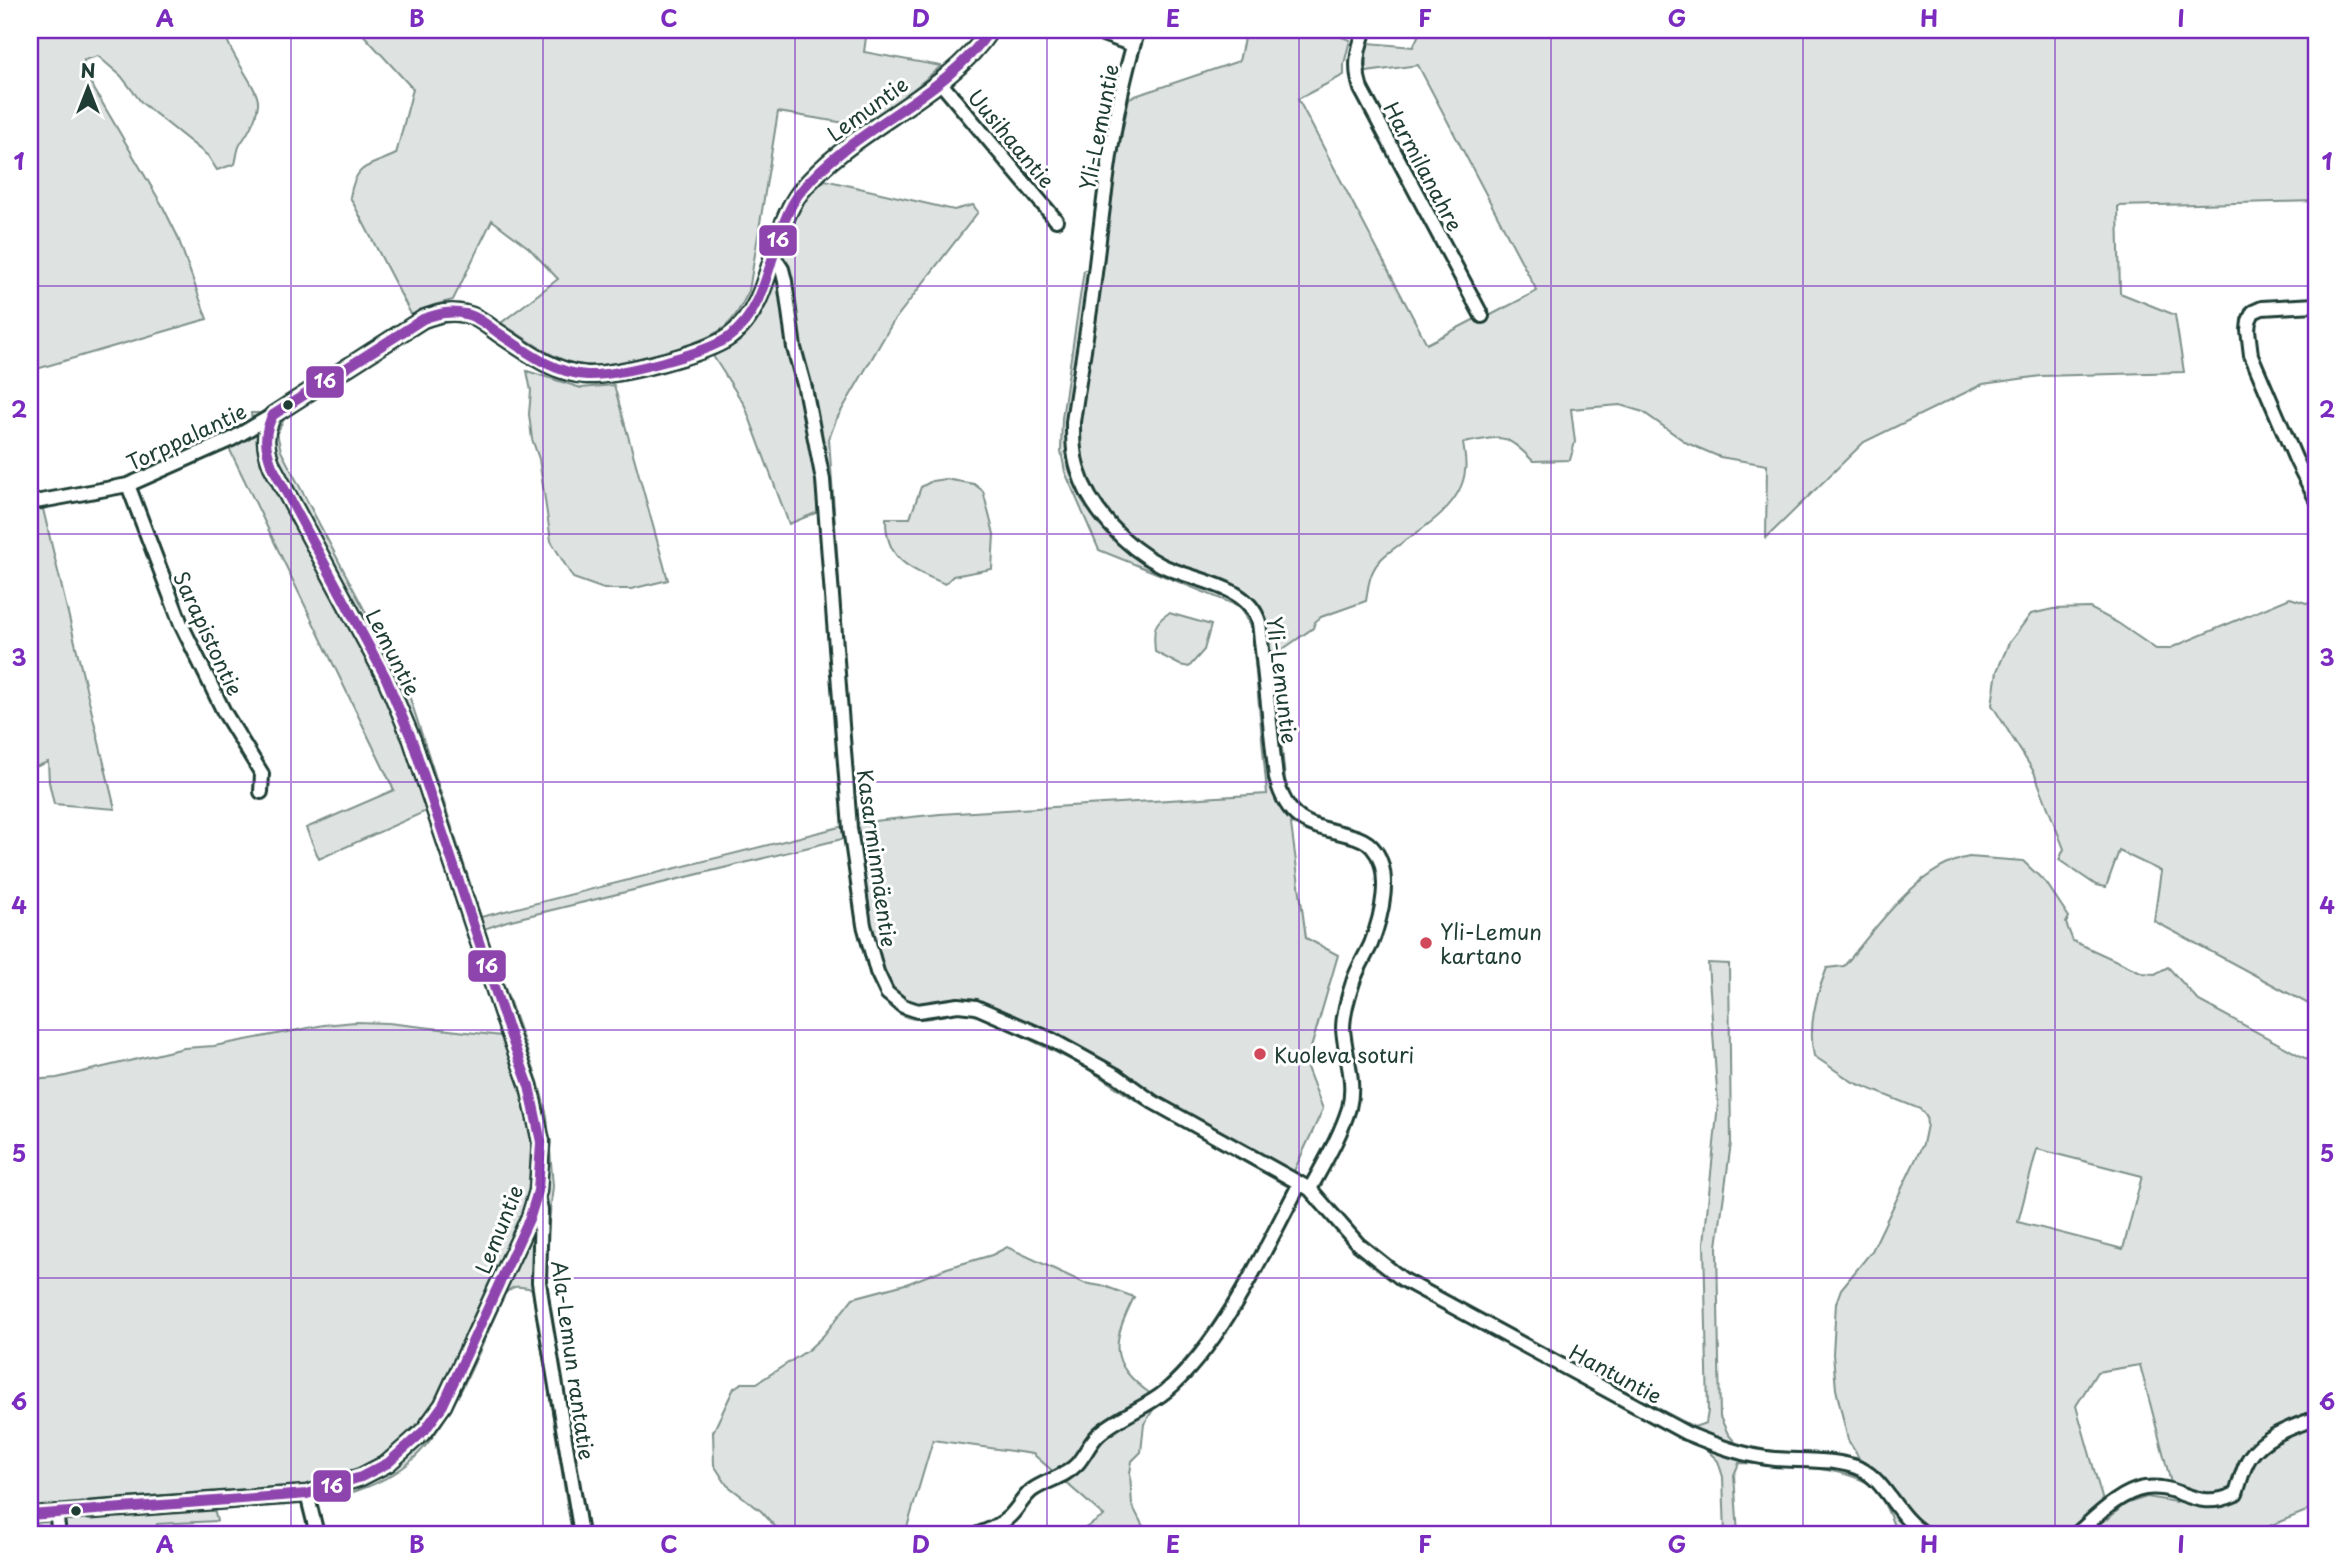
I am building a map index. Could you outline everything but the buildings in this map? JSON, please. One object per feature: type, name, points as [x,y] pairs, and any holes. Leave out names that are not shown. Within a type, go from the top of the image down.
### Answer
[{"type":"street","name":"Lemuntie","points":[[30,1515],[307,1494],[361,1477],[388,1463],[425,1430],[443,1405],[530,1217],[538,1191],[541,1142],[529,1086],[398,704],[268,456],[265,435],[273,415],[424,319],[438,313],[466,314],[480,320],[535,358],[566,371],[584,375],[618,372],[687,354],[729,337],[742,326],[752,309],[774,257],[787,215],[812,178],[848,147],[967,58],[990,30]]},
{"type":"street","points":[[1092,30],[1133,45]]},
{"type":"street","name":"Yli-Lemuntie","points":[[978,1534],[1001,1524],[1032,1491],[1068,1472],[1108,1426],[1145,1406],[1166,1391],[1191,1367],[1333,1146],[1349,1108],[1352,1090],[1352,1072],[1343,1028],[1345,1012],[1353,981],[1371,943],[1384,892],[1380,859],[1372,846],[1356,837],[1315,827],[1298,819],[1280,794],[1259,622],[1255,610],[1248,601],[1234,593],[1160,565],[1118,533],[1088,492],[1078,471],[1073,446],[1073,422],[1095,276],[1104,190],[1119,105],[1138,30]]},
{"type":"street","name":"Harmilanahre","points":[[1365,30],[1357,57],[1361,89],[1482,316]]},
{"type":"street","name":"Uusihaantie","points":[[939,81],[1056,220]]},
{"type":"street","name":"Kasarminmäentie","points":[[774,257],[782,269],[794,348],[805,388],[822,480],[850,828],[864,925],[877,972],[887,992],[903,1006],[918,1011],[958,1005],[976,1007],[1050,1039],[1117,1076],[1153,1102],[1305,1187]]},
{"type":"street","points":[[2316,305],[2262,308],[2253,312],[2248,330],[2251,355],[2316,499]]},
{"type":"street","name":"Torppalantie","points":[[30,503],[128,485],[232,439],[273,415]]},
{"type":"street","name":"Sarapistontie","points":[[128,485],[181,624],[224,712],[262,774],[261,792]]},
{"type":"street","name":"Hantuntie","points":[[1305,1187],[1358,1244],[1402,1279],[1686,1433],[1714,1444],[1771,1458],[1841,1464],[1860,1469],[1874,1478],[1900,1514],[1925,1534]]},
{"type":"street","name":"Ala-Lemun rantatie","points":[[538,1191],[541,1210],[539,1269],[543,1309],[581,1534]]},
{"type":"street","points":[[2076,1534],[2113,1503],[2129,1493],[2145,1488],[2161,1489],[2203,1501],[2219,1502],[2236,1494],[2249,1458],[2262,1444],[2282,1431],[2316,1418]]},
{"type":"street","points":[[307,1494],[317,1534]]},
{"type":"street","points":[[56,1512],[60,1534]]},
{"type":"shaded area","points":[[30,30],[225,30],[231,49],[254,89],[258,104],[235,164],[217,170],[208,156],[142,103],[121,76],[98,56],[84,60],[83,70],[177,235],[207,319],[30,371]]},
{"type":"shaded area","points":[[359,30],[867,30],[864,52],[941,66],[892,108],[863,126],[778,112],[749,291],[732,319],[713,334],[675,349],[630,361],[590,365],[576,364],[556,357],[501,323],[558,279],[529,248],[492,220],[453,300],[434,305],[412,316],[350,197],[360,172],[396,154],[413,89]]},
{"type":"shaded area","points":[[1246,30],[1323,30],[1350,40],[1344,75],[1298,99],[1427,344],[1537,291],[1418,65],[1366,72],[1365,52],[1369,43],[1413,47],[1421,30],[2316,30],[2316,201],[2118,206],[2120,293],[2175,315],[2184,372],[2041,376],[1983,384],[1864,442],[1766,538],[1767,465],[1720,457],[1687,443],[1643,412],[1620,405],[1571,409],[1575,442],[1570,460],[1533,461],[1515,445],[1502,438],[1463,443],[1466,468],[1458,493],[1425,527],[1380,560],[1370,577],[1366,601],[1321,617],[1313,628],[1273,656],[1285,779],[1306,938],[1338,955],[1306,1065],[1323,1109],[1287,1186],[1135,1100],[1082,1065],[971,1011],[918,1019],[908,1018],[898,1012],[877,986],[846,838],[507,921],[484,929],[538,1081],[547,1116],[553,1186],[545,1261],[550,1307],[588,1534],[572,1534],[532,1289],[513,1287],[504,1295],[462,1390],[434,1435],[401,1469],[384,1479],[326,1499],[214,1509],[217,1521],[157,1524],[154,1534],[30,1534],[30,1080],[57,1078],[184,1048],[214,1046],[324,1025],[355,1022],[388,1023],[502,1036],[426,811],[319,859],[306,828],[394,790],[228,446],[253,432],[251,413],[260,413],[412,316],[426,328],[285,417],[277,433],[281,451],[409,695],[481,917],[844,826],[818,512],[789,524],[745,406],[713,356],[731,347],[759,315],[794,217],[804,199],[825,180],[954,210],[973,205],[978,212],[893,322],[836,420],[829,439],[856,823],[940,814],[1267,794],[1252,629],[1241,607],[1099,550],[1065,472],[1061,451],[1062,418],[1084,270],[1101,270],[1110,193],[1129,98],[1239,61]]},
{"type":"shaded area","points":[[527,371],[581,388],[614,385],[668,580],[631,589],[604,589],[573,578],[551,541],[539,459],[532,439],[529,414],[531,391]]},
{"type":"shaded area","points":[[945,479],[974,484],[983,491],[994,534],[992,569],[953,576],[945,584],[902,562],[890,544],[886,518],[910,518],[921,487],[932,481]]},
{"type":"shaded area","points":[[43,509],[115,809],[54,804],[48,762],[30,769],[30,510]]},
{"type":"shaded area","points":[[2290,598],[2316,606],[2316,1008],[2154,921],[2161,871],[2119,851],[2106,887],[2096,885],[2059,860],[2064,849],[2034,772],[1992,705],[1997,671],[2009,643],[2031,614],[2053,609],[2090,608],[2156,649],[2168,649]]},
{"type":"shaded area","points":[[1169,613],[1211,625],[1204,650],[1189,667],[1155,652],[1156,625]]},
{"type":"shaded area","points":[[1969,857],[2023,861],[2047,884],[2069,917],[2066,923],[2073,941],[2143,973],[2155,974],[2168,967],[2199,1001],[2316,1064],[2316,1283],[2310,1287],[2316,1298],[2316,1507],[2250,1534],[1896,1534],[1879,1495],[1872,1486],[1860,1479],[1808,1467],[1739,1463],[1734,1475],[1738,1534],[1725,1534],[1723,1477],[1718,1461],[1704,1447],[1522,1351],[1525,1339],[1694,1427],[1706,1423],[1708,1411],[1704,1243],[1718,1104],[1708,963],[1729,964],[1731,1143],[1717,1246],[1720,1417],[1728,1434],[1740,1448],[1859,1458],[1848,1440],[1836,1389],[1833,1354],[1836,1303],[1841,1289],[1872,1251],[1923,1144],[1927,1125],[1926,1116],[1920,1109],[1853,1082],[1814,1056],[1814,1012],[1827,968],[1844,966],[1899,901],[1932,873]],"holes":[[[2037,1149],[2142,1176],[2123,1249],[2018,1222]],[[2140,1365],[2176,1502],[2147,1497],[2125,1504],[2108,1519],[2076,1406],[2097,1372]]]},
{"type":"shaded area","points":[[1267,1234],[1222,1332],[1200,1367],[1155,1407],[1144,1424],[1141,1452],[1132,1461],[1130,1473],[1132,1505],[1147,1534],[1076,1534],[1104,1516],[1033,1454],[933,1440],[905,1534],[782,1534],[761,1511],[727,1485],[714,1465],[713,1432],[734,1388],[742,1383],[757,1383],[808,1350],[823,1336],[853,1298],[909,1283],[992,1255],[1007,1247],[1084,1283],[1107,1287],[1134,1297],[1121,1327],[1118,1351],[1120,1362],[1127,1372],[1151,1394],[1170,1377],[1202,1339]]},
{"type":"transit line","name":"16","points":[[30,1515],[307,1494],[361,1477],[388,1463],[425,1430],[443,1405],[530,1217],[538,1191],[541,1142],[529,1086],[412,740],[385,676],[272,466],[266,440],[273,415],[423,319],[444,313],[454,312],[474,317],[539,360],[562,370],[587,375],[660,363],[717,344],[744,323],[755,306],[783,226],[801,191],[822,168],[846,148],[925,94],[949,74],[971,54],[990,30]]},
{"type":"place","name":"Yli-Lemun kartano","points":[[1426,943]]},
{"type":"place","name":"Kuoleva soturi","points":[[1260,1054]]}]
